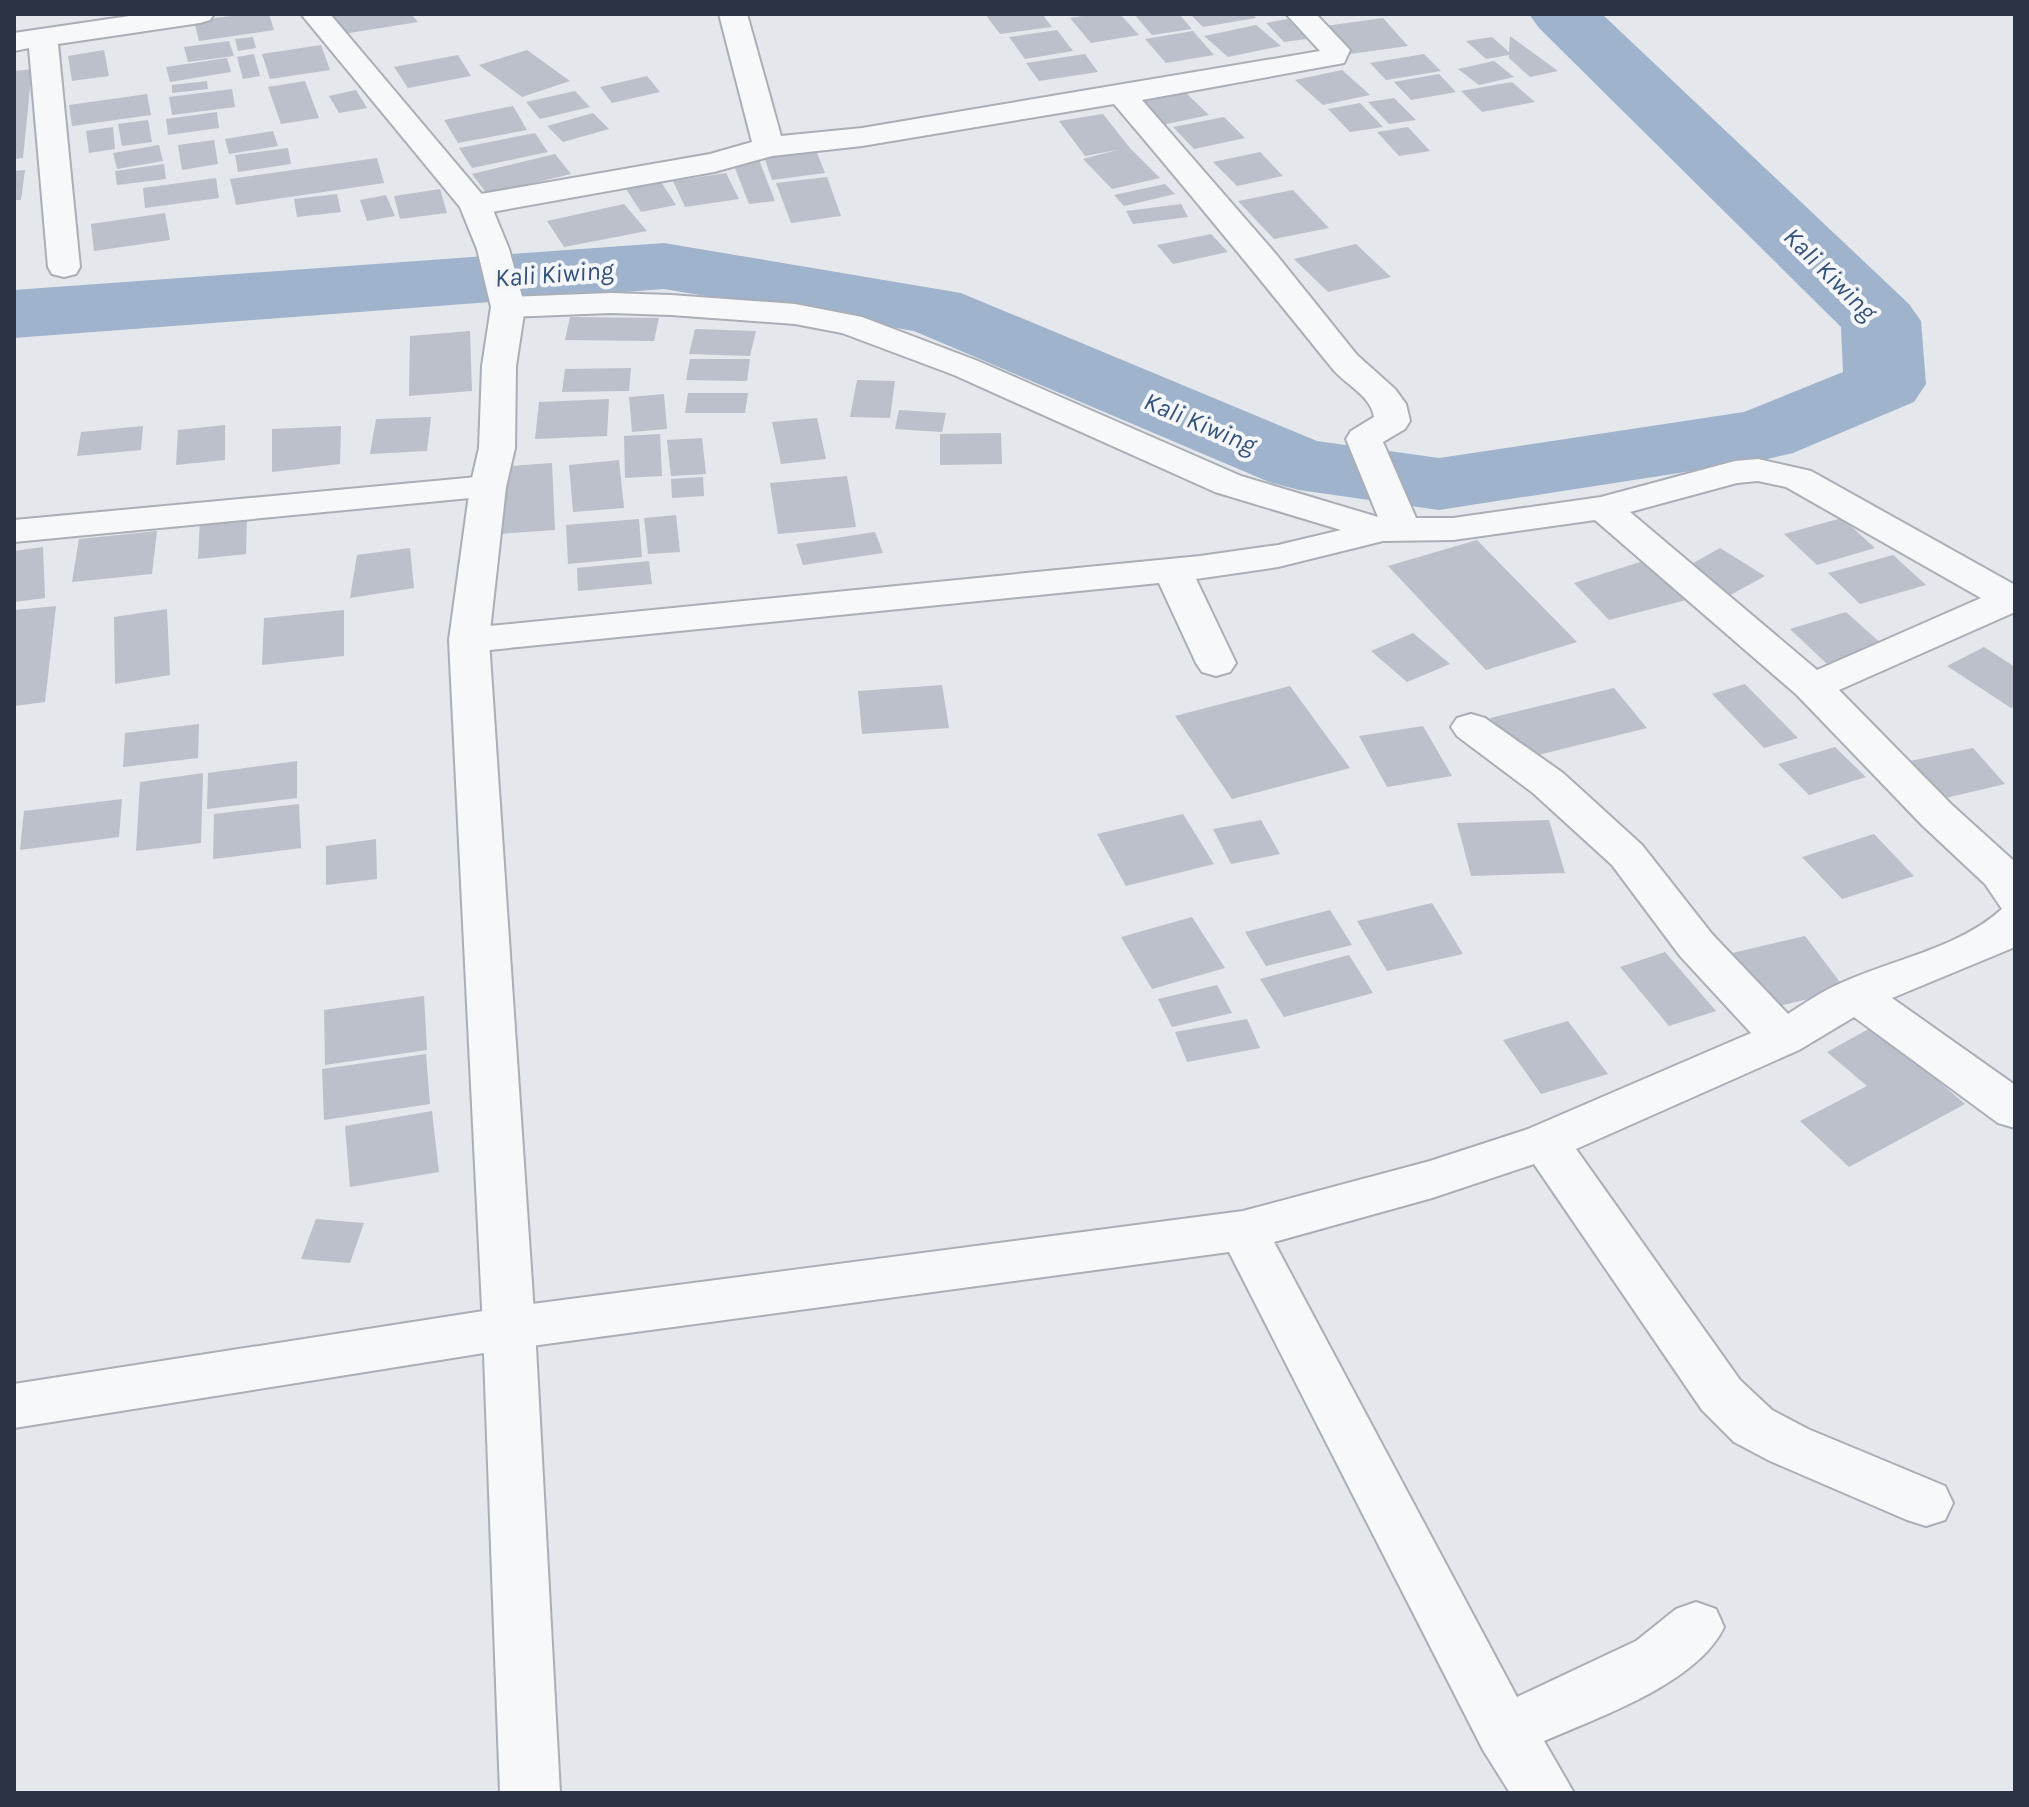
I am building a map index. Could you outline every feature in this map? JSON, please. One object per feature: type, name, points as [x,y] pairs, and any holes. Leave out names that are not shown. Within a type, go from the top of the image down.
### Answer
[{"type":"street","points":[[64,267],[28,41],[200,14]]},
{"type":"street","points":[[315,14],[475,205],[493,249],[508,304],[499,366],[497,448],[488,487],[469,640],[509,1328],[530,1793]]},
{"type":"street","points":[[733,14],[769,147]]},
{"type":"street","points":[[475,205],[714,163],[769,147],[862,137],[1334,57],[1335,50],[1300,14]]},
{"type":"street","points":[[1122,95],[1288,287],[1354,373],[1390,405],[1392,421],[1364,439],[1392,524]]},
{"type":"street","points":[[508,304],[671,305],[795,314],[850,324],[1036,397],[1228,484],[1392,524],[1453,529],[1603,508],[1735,472],[1776,472],[1798,479],[2013,598]]},
{"type":"street","points":[[14,531],[488,487]]},
{"type":"street","points":[[1603,508],[1811,686],[1937,815],[2001,874],[2015,898]]},
{"type":"street","points":[[469,640],[1242,565],[1306,553],[1392,524]]},
{"type":"street","points":[[1172,570],[1216,663]]},
{"type":"street","points":[[1811,686],[1864,666],[2013,598]]},
{"type":"street","points":[[1471,727],[1548,783],[1627,855],[1696,945],[1783,1038]]},
{"type":"street","points":[[14,1406],[509,1328],[1243,1231],[1432,1179],[1545,1142],[1783,1038],[1855,995],[1983,945],[2009,931],[2015,921]]},
{"type":"street","points":[[1855,995],[2015,1110]]},
{"type":"street","points":[[1545,1142],[1721,1395],[1753,1426],[1789,1445],[1926,1503]]},
{"type":"street","points":[[1243,1231],[1504,1731],[1544,1793]]},
{"type":"street","points":[[1504,1731],[1597,1690],[1656,1659],[1696,1627]]},
{"type":"building","points":[[269,14],[274,30],[199,41],[194,21]]},
{"type":"building","points":[[330,14],[411,14],[418,22],[343,34]]},
{"type":"building","points":[[985,14],[1042,14],[1052,27],[1000,34]]},
{"type":"building","points":[[1120,14],[1139,35],[1091,43],[1070,18]]},
{"type":"building","points":[[1134,14],[1179,14],[1192,29],[1152,35]]},
{"type":"building","points":[[1190,14],[1253,14],[1256,18],[1203,27]]},
{"type":"building","points":[[1383,18],[1408,46],[1350,54],[1325,26]]},
{"type":"building","points":[[1288,19],[1307,39],[1284,42],[1266,23]]},
{"type":"building","points":[[1256,25],[1281,46],[1228,57],[1204,36]]},
{"type":"building","points":[[1057,30],[1073,51],[1025,59],[1009,37]]},
{"type":"building","points":[[1193,31],[1214,55],[1166,63],[1145,39]]},
{"type":"building","points":[[1510,36],[1558,71],[1530,77],[1509,55],[1486,59],[1466,41],[1492,37],[1509,52]]},
{"type":"building","points":[[253,37],[256,48],[238,51],[235,39]]},
{"type":"building","points":[[229,41],[234,56],[188,62],[184,47]]},
{"type":"building","points":[[321,45],[330,70],[270,79],[262,54]]},
{"type":"building","points":[[104,50],[109,76],[72,81],[68,56]]},
{"type":"building","points":[[527,50],[570,81],[522,97],[479,65]]},
{"type":"building","points":[[254,54],[260,76],[243,79],[237,57]]},
{"type":"building","points":[[1085,54],[1098,72],[1039,81],[1026,63]]},
{"type":"building","points":[[1424,54],[1441,71],[1386,80],[1370,63]]},
{"type":"building","points":[[458,55],[471,76],[408,88],[394,67]]},
{"type":"building","points":[[227,58],[231,72],[170,82],[166,67]]},
{"type":"building","points":[[1494,61],[1514,77],[1479,85],[1458,69]]},
{"type":"building","points":[[32,69],[23,158],[14,159],[14,71]]},
{"type":"building","points":[[1342,70],[1370,95],[1323,105],[1295,80]]},
{"type":"building","points":[[1439,74],[1456,92],[1411,100],[1394,82]]},
{"type":"building","points":[[647,76],[660,92],[612,103],[600,87]]},
{"type":"building","points":[[207,81],[208,89],[172,93],[172,85]]},
{"type":"building","points":[[305,81],[319,118],[281,124],[268,87]]},
{"type":"building","points":[[1512,82],[1535,102],[1482,112],[1461,91]]},
{"type":"building","points":[[232,89],[235,107],[172,115],[169,97]]},
{"type":"building","points":[[356,90],[367,108],[339,113],[329,96]]},
{"type":"building","points":[[575,91],[590,107],[540,119],[526,102]]},
{"type":"building","points":[[1185,92],[1209,115],[1158,126],[1135,102]]},
{"type":"building","points":[[147,94],[151,115],[72,126],[69,105]]},
{"type":"building","points":[[1394,98],[1416,120],[1389,124],[1368,102]]},
{"type":"building","points":[[1360,103],[1383,127],[1350,132],[1328,109]]},
{"type":"building","points":[[513,106],[527,130],[458,143],[444,120]]},
{"type":"building","points":[[217,112],[219,128],[168,135],[166,119]]},
{"type":"building","points":[[593,113],[609,129],[563,142],[547,126]]},
{"type":"building","points":[[1103,114],[1130,148],[1160,178],[1112,189],[1083,159],[1117,150],[1085,156],[1059,121]]},
{"type":"building","points":[[1224,117],[1245,138],[1194,149],[1173,127]]},
{"type":"building","points":[[148,120],[152,142],[122,146],[118,124]]},
{"type":"building","points":[[113,127],[115,149],[89,153],[86,131]]},
{"type":"building","points":[[1408,127],[1430,151],[1399,156],[1377,132]]},
{"type":"building","points":[[273,131],[278,146],[229,154],[225,139]]},
{"type":"building","points":[[535,133],[548,152],[472,168],[459,148]]},
{"type":"building","points":[[214,140],[218,164],[182,170],[178,145]]},
{"type":"building","points":[[159,145],[163,161],[117,169],[113,153]]},
{"type":"building","points":[[814,145],[825,173],[772,180],[762,151]]},
{"type":"building","points":[[288,148],[291,164],[238,172],[235,155]]},
{"type":"building","points":[[1260,152],[1283,176],[1237,186],[1213,162]]},
{"type":"building","points":[[555,154],[571,174],[487,194],[472,174]]},
{"type":"building","points":[[377,158],[384,183],[236,205],[230,179]]},
{"type":"building","points":[[759,160],[775,201],[749,204],[733,163]]},
{"type":"building","points":[[164,164],[166,179],[117,185],[115,171]]},
{"type":"building","points":[[25,170],[21,200],[14,200],[14,171]]},
{"type":"building","points":[[726,173],[739,199],[685,207],[673,181]]},
{"type":"building","points":[[827,177],[841,216],[791,223],[776,183]]},
{"type":"building","points":[[216,178],[219,198],[145,208],[143,188]]},
{"type":"building","points":[[661,182],[676,205],[641,212],[626,189]]},
{"type":"building","points":[[1165,184],[1175,194],[1124,206],[1114,195]]},
{"type":"building","points":[[440,189],[447,213],[400,219],[394,196]]},
{"type":"building","points":[[1293,190],[1329,228],[1274,239],[1238,201]]},
{"type":"building","points":[[337,194],[341,212],[297,217],[294,199]]},
{"type":"building","points":[[386,195],[395,216],[367,221],[360,200]]},
{"type":"building","points":[[624,204],[647,231],[564,247],[547,221]]},
{"type":"building","points":[[1181,204],[1188,217],[1133,224],[1126,211]]},
{"type":"building","points":[[165,213],[170,240],[94,251],[91,224]]},
{"type":"building","points":[[1211,234],[1228,252],[1173,264],[1157,245]]},
{"type":"building","points":[[1356,244],[1391,277],[1328,292],[1294,259]]},
{"type":"building","points":[[570,317],[659,318],[654,341],[565,340]]},
{"type":"building","points":[[695,329],[756,331],[750,356],[689,354]]},
{"type":"building","points":[[470,331],[472,391],[409,396],[410,336]]},
{"type":"building","points":[[690,359],[750,359],[747,381],[686,380]]},
{"type":"building","points":[[631,368],[629,391],[562,392],[565,369]]},
{"type":"building","points":[[857,380],[895,381],[890,418],[850,417]]},
{"type":"building","points":[[688,393],[748,393],[745,413],[685,413]]},
{"type":"building","points":[[664,394],[667,429],[632,432],[629,397]]},
{"type":"building","points":[[609,399],[607,436],[535,439],[539,402]]},
{"type":"building","points":[[899,410],[946,413],[942,432],[895,429]]},
{"type":"building","points":[[431,417],[427,451],[370,454],[376,419]]},
{"type":"building","points":[[817,418],[826,459],[781,464],[772,422]]},
{"type":"building","points":[[225,425],[225,460],[176,465],[178,430]]},
{"type":"building","points":[[143,426],[141,450],[77,456],[81,432]]},
{"type":"building","points":[[341,426],[340,464],[272,472],[272,429]]},
{"type":"building","points":[[1001,433],[1002,464],[940,465],[940,434]]},
{"type":"building","points":[[660,434],[662,476],[625,478],[624,436]]},
{"type":"building","points":[[702,438],[706,474],[671,476],[667,440]]},
{"type":"building","points":[[619,460],[624,508],[573,512],[569,465]]},
{"type":"building","points":[[552,463],[555,530],[498,534],[496,467]]},
{"type":"building","points":[[847,476],[856,527],[778,534],[770,483]]},
{"type":"building","points":[[703,477],[704,496],[672,498],[671,479]]},
{"type":"building","points":[[247,514],[246,554],[198,559],[200,519]]},
{"type":"building","points":[[676,515],[680,552],[648,554],[644,518]]},
{"type":"building","points":[[1842,518],[1875,548],[1817,565],[1784,534]]},
{"type":"building","points":[[639,519],[642,557],[568,564],[566,525]]},
{"type":"building","points":[[157,531],[152,574],[72,582],[79,539]]},
{"type":"building","points":[[875,532],[883,553],[803,565],[796,544]]},
{"type":"building","points":[[1477,540],[1577,642],[1486,670],[1388,566]]},
{"type":"building","points":[[43,547],[45,598],[14,602],[14,551]]},
{"type":"building","points":[[410,548],[414,588],[350,598],[357,555]]},
{"type":"building","points":[[1720,548],[1765,576],[1725,598],[1681,570]]},
{"type":"building","points":[[1893,555],[1926,585],[1860,604],[1828,573]]},
{"type":"building","points":[[1646,560],[1686,600],[1609,620],[1574,583]]},
{"type":"building","points":[[649,561],[652,584],[578,591],[577,568]]},
{"type":"building","points":[[56,606],[45,702],[14,706],[14,610]]},
{"type":"building","points":[[167,609],[170,675],[115,684],[114,617]]},
{"type":"building","points":[[344,610],[344,656],[262,665],[264,618]]},
{"type":"building","points":[[1846,612],[1884,646],[1827,664],[1790,629]]},
{"type":"building","points":[[1413,633],[1450,664],[1407,682],[1371,651]]},
{"type":"building","points":[[1984,647],[2015,667],[2015,706],[2011,708],[1947,666]]},
{"type":"building","points":[[1745,684],[1798,738],[1764,748],[1712,694]]},
{"type":"building","points":[[942,685],[949,728],[862,734],[858,691]]},
{"type":"building","points":[[1290,686],[1350,768],[1232,799],[1175,716]]},
{"type":"building","points":[[1614,688],[1647,728],[1522,759],[1490,718]]},
{"type":"building","points":[[199,724],[198,758],[123,767],[125,733]]},
{"type":"building","points":[[1423,726],[1452,776],[1387,787],[1359,736]]},
{"type":"building","points":[[1835,747],[1866,777],[1809,795],[1778,764]]},
{"type":"building","points":[[1973,748],[2005,784],[1937,800],[1905,762]]},
{"type":"building","points":[[297,761],[297,798],[207,809],[208,773]]},
{"type":"building","points":[[203,773],[201,843],[136,851],[140,782]]},
{"type":"building","points":[[122,799],[119,837],[20,850],[24,811]]},
{"type":"building","points":[[299,804],[301,848],[213,859],[214,814]]},
{"type":"building","points":[[1183,814],[1214,864],[1126,886],[1097,834]]},
{"type":"building","points":[[1261,820],[1280,854],[1231,864],[1213,829]]},
{"type":"building","points":[[1549,820],[1565,873],[1471,876],[1457,823]]},
{"type":"building","points":[[1874,834],[1914,876],[1842,899],[1802,857]]},
{"type":"building","points":[[376,839],[377,879],[326,885],[326,846]]},
{"type":"building","points":[[1432,903],[1463,954],[1387,971],[1357,921]]},
{"type":"building","points":[[1330,910],[1352,945],[1266,966],[1245,932]]},
{"type":"building","points":[[1192,917],[1225,968],[1152,989],[1121,937]]},
{"type":"building","points":[[1805,936],[1846,990],[1767,1009],[1728,954]]},
{"type":"building","points":[[1665,952],[1716,1011],[1669,1026],[1620,967]]},
{"type":"building","points":[[1349,955],[1373,993],[1284,1017],[1260,979]]},
{"type":"building","points":[[1217,985],[1232,1013],[1172,1027],[1158,999]]},
{"type":"building","points":[[424,996],[427,1050],[325,1065],[324,1010]]},
{"type":"building","points":[[1247,1019],[1260,1048],[1187,1062],[1175,1032]]},
{"type":"building","points":[[1568,1021],[1608,1074],[1541,1094],[1503,1040]]},
{"type":"building","points":[[1874,1026],[1965,1104],[1849,1167],[1800,1121],[1867,1086],[1827,1052]]},
{"type":"building","points":[[426,1054],[430,1104],[324,1120],[322,1069]]},
{"type":"building","points":[[432,1111],[439,1172],[350,1187],[345,1126]]},
{"type":"building","points":[[316,1219],[364,1223],[350,1263],[301,1259]]},
{"type":"waterway","name":"Kali Kiwing","points":[[14,314],[664,266],[933,310],[1299,464],[1439,484],[1763,435],[1885,384],[1881,321],[1563,14]]}]
